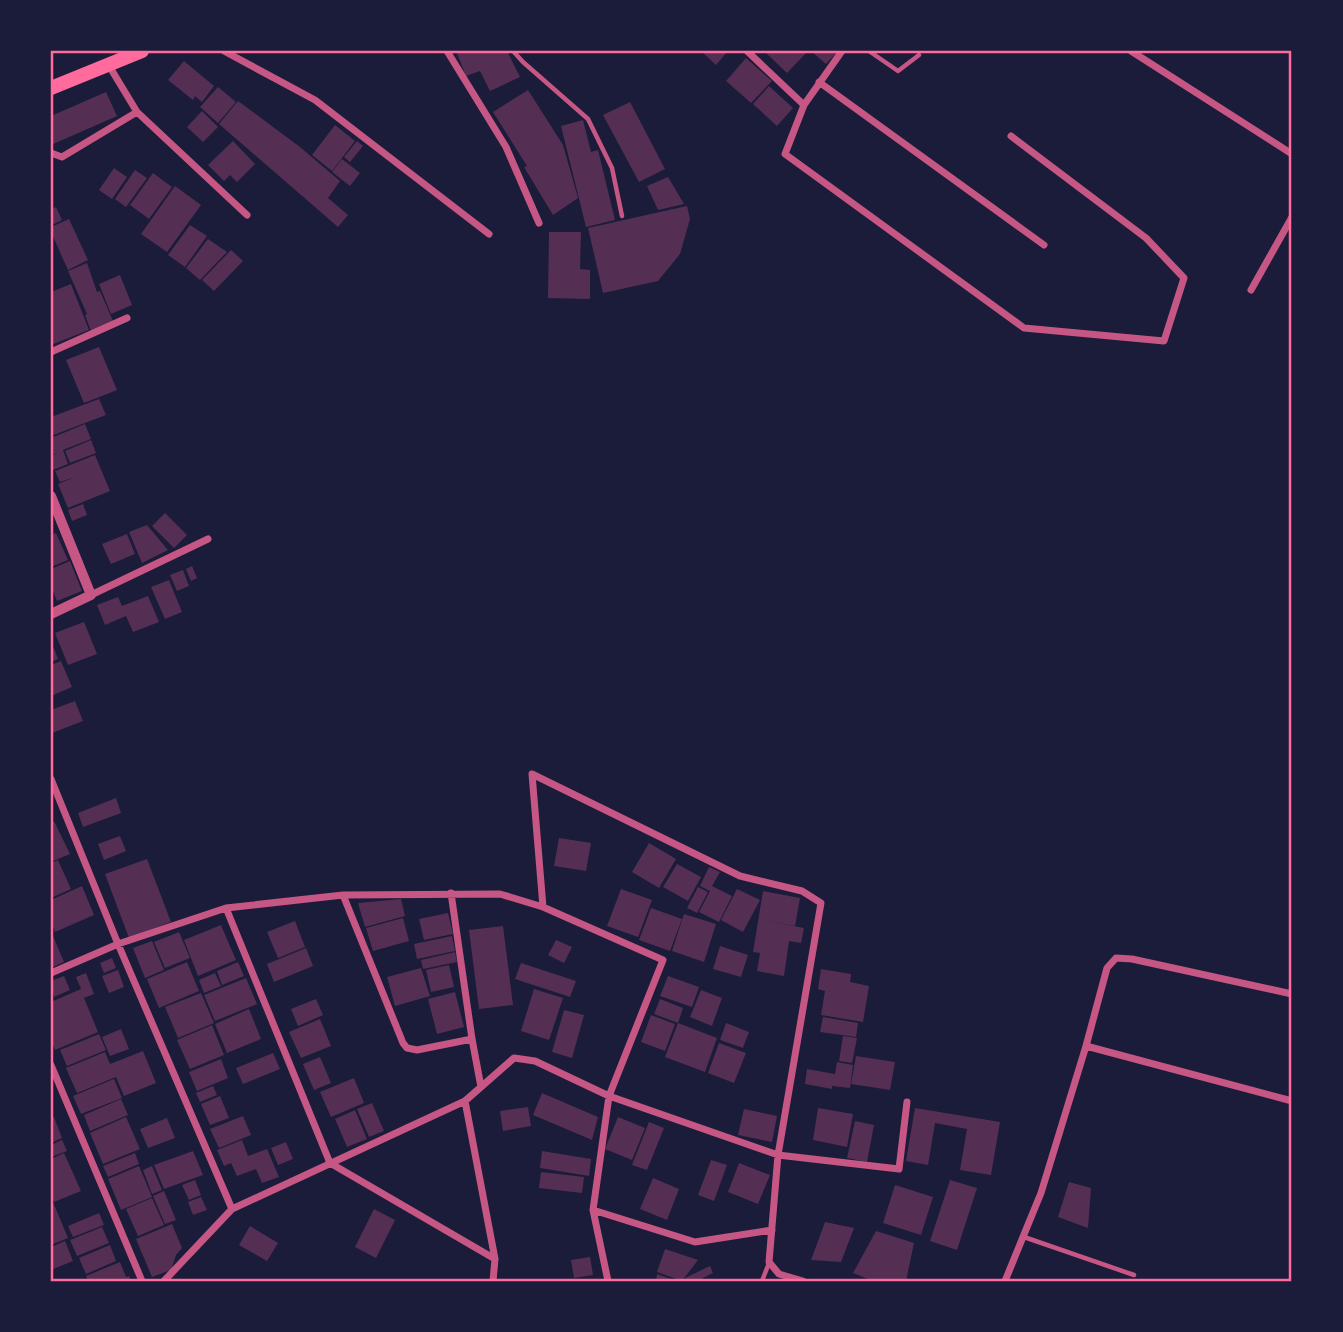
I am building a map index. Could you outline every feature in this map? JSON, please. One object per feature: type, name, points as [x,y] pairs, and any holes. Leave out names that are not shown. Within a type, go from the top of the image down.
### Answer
[{"type":"highway","points":[[51,88],[142,51]]},
{"type":"street","points":[[224,51],[315,100],[489,234]]},
{"type":"street","points":[[447,51],[506,147],[539,223]]},
{"type":"street","points":[[747,51],[804,105]]},
{"type":"street","points":[[842,51],[804,105],[785,154],[1024,328],[1164,341],[1184,278],[1146,238],[1011,136]]},
{"type":"street","points":[[1131,51],[1292,154]]},
{"type":"street","points":[[108,64],[137,112],[247,215]]},
{"type":"street","points":[[819,82],[1044,245]]},
{"type":"street","points":[[51,153],[62,157],[137,112]]},
{"type":"street","points":[[1251,290],[1292,217]]},
{"type":"street","points":[[51,352],[127,318]]},
{"type":"street","points":[[51,496],[91,595]]},
{"type":"street","points":[[51,614],[208,540]]},
{"type":"street","points":[[543,906],[532,774],[740,876],[802,891],[821,903],[778,1155],[769,1262],[779,1274],[803,1281]]},
{"type":"street","points":[[51,779],[118,944],[232,1209]]},
{"type":"street","points":[[451,893],[481,1087]]},
{"type":"street","points":[[51,973],[118,944],[226,908],[342,895],[500,894],[543,906],[663,960],[610,1096],[593,1210],[608,1281]]},
{"type":"street","points":[[342,895],[407,1048],[417,1050],[472,1039]]},
{"type":"street","points":[[226,908],[330,1164],[495,1259]]},
{"type":"street","points":[[1005,1281],[1041,1193],[1107,968],[1116,958],[1292,994]]},
{"type":"street","points":[[1086,1046],[1292,1101]]},
{"type":"street","points":[[164,1281],[232,1209],[465,1101],[514,1058],[535,1061],[610,1096],[778,1155],[899,1169],[907,1102]]},
{"type":"street","points":[[51,1065],[142,1281]]},
{"type":"street","points":[[465,1101],[495,1259],[493,1281]]},
{"type":"street","points":[[593,1210],[695,1242],[772,1230]]},
{"type":"lane","points":[[513,51],[588,119],[612,168],[622,216]]},
{"type":"lane","points":[[869,51],[898,71],[919,55]]},
{"type":"lane","points":[[1024,1237],[1134,1275]]},
{"type":"lane","points":[[762,1281],[769,1262]]},
{"type":"building","points":[[456,51],[507,51],[520,77],[490,91],[480,71],[466,76]]},
{"type":"building","points":[[701,51],[728,51],[716,65]]},
{"type":"building","points":[[808,51],[787,73],[765,52]]},
{"type":"building","points":[[811,51],[838,51],[826,64]]},
{"type":"building","points":[[746,58],[772,81],[751,103],[726,81]]},
{"type":"building","points":[[184,61],[214,86],[202,102],[195,96],[193,100],[168,80]]},
{"type":"building","points":[[769,86],[793,108],[777,126],[753,104]]},
{"type":"building","points":[[218,87],[236,102],[218,123],[200,107]]},
{"type":"building","points":[[528,90],[563,145],[578,198],[553,215],[524,167],[527,166],[493,112]]},
{"type":"building","points":[[106,92],[117,116],[51,145],[51,116]]},
{"type":"building","points":[[238,101],[340,181],[328,198],[348,215],[338,227],[219,124]]},
{"type":"building","points":[[630,102],[665,169],[639,182],[603,115]]},
{"type":"building","points":[[202,111],[218,127],[203,142],[187,127]]},
{"type":"building","points":[[583,120],[591,152],[598,150],[615,220],[586,227],[561,126]]},
{"type":"building","points":[[335,125],[355,141],[332,171],[312,155]]},
{"type":"building","points":[[233,141],[255,164],[237,182],[230,175],[224,181],[208,165]]},
{"type":"building","points":[[357,141],[363,146],[350,162],[344,157]]},
{"type":"building","points":[[342,159],[360,173],[350,186],[332,172]]},
{"type":"building","points":[[114,168],[127,177],[112,199],[99,190]]},
{"type":"building","points":[[135,170],[147,178],[126,207],[115,199]]},
{"type":"building","points":[[153,173],[172,187],[149,219],[130,205]]},
{"type":"building","points":[[668,177],[684,204],[658,210],[647,186]]},
{"type":"building","points":[[175,186],[201,205],[167,252],[141,234]]},
{"type":"building","points":[[687,206],[690,219],[680,254],[658,281],[603,293],[588,228]]},
{"type":"building","points":[[56,207],[62,220],[52,225],[51,210]]},
{"type":"building","points":[[69,219],[88,260],[68,270],[51,227]]},
{"type":"building","points":[[190,225],[207,236],[185,267],[168,255]]},
{"type":"building","points":[[549,232],[581,232],[580,269],[590,270],[590,299],[548,298]]},
{"type":"building","points":[[208,239],[227,252],[200,280],[186,268]]},
{"type":"building","points":[[231,250],[243,261],[214,291],[202,280]]},
{"type":"building","points":[[87,263],[97,292],[100,291],[113,321],[91,331],[85,315],[87,314],[68,271]]},
{"type":"building","points":[[120,275],[132,305],[111,314],[99,284]]},
{"type":"building","points":[[71,284],[89,330],[51,345],[51,292]]},
{"type":"building","points":[[99,347],[117,390],[84,403],[66,360]]},
{"type":"building","points":[[99,399],[106,415],[51,436],[51,417]]},
{"type":"building","points":[[85,424],[91,439],[63,450],[68,464],[53,470],[51,456],[58,453],[51,455],[51,438]]},
{"type":"building","points":[[91,440],[96,453],[70,463],[65,451]]},
{"type":"building","points":[[95,455],[110,491],[68,508],[58,484],[75,477],[60,482],[55,471]]},
{"type":"building","points":[[83,504],[87,515],[72,521],[68,510]]},
{"type":"building","points":[[165,513],[187,535],[174,548],[152,526]]},
{"type":"building","points":[[147,525],[168,550],[142,563],[129,532]]},
{"type":"building","points":[[56,533],[68,560],[51,567],[51,535]]},
{"type":"building","points":[[127,534],[135,554],[111,564],[102,544]]},
{"type":"building","points":[[70,561],[82,591],[57,601],[51,586],[51,569]]},
{"type":"building","points":[[192,566],[197,578],[191,581],[186,569]]},
{"type":"building","points":[[183,570],[189,586],[177,591],[170,575]]},
{"type":"building","points":[[169,580],[182,612],[165,619],[151,587]]},
{"type":"building","points":[[148,596],[159,622],[133,632],[126,616],[105,625],[97,605],[118,597],[122,606]]},
{"type":"building","points":[[84,622],[97,654],[68,665],[55,633]]},
{"type":"building","points":[[51,641],[58,659],[51,662]]},
{"type":"building","points":[[61,661],[72,687],[51,696],[51,665]]},
{"type":"building","points":[[75,701],[83,721],[52,733],[51,710]]},
{"type":"building","points":[[116,798],[121,813],[83,827],[78,813]]},
{"type":"building","points":[[54,821],[70,854],[51,862],[51,823]]},
{"type":"building","points":[[120,836],[126,851],[104,860],[98,844]]},
{"type":"building","points":[[559,838],[591,843],[586,871],[554,866]]},
{"type":"building","points":[[649,843],[676,859],[659,888],[632,872]]},
{"type":"building","points":[[147,859],[171,922],[129,938],[105,874]]},
{"type":"building","points":[[58,860],[71,889],[51,898],[51,863]]},
{"type":"building","points":[[677,864],[701,877],[688,901],[663,887]]},
{"type":"building","points":[[709,867],[720,872],[712,886],[732,896],[719,922],[699,912],[710,891],[700,886]]},
{"type":"building","points":[[82,886],[94,915],[55,932],[51,921],[51,900]]},
{"type":"building","points":[[698,887],[708,892],[697,913],[687,908]]},
{"type":"building","points":[[621,889],[652,900],[638,937],[607,926]]},
{"type":"building","points":[[737,889],[760,900],[743,932],[721,920]]},
{"type":"building","points":[[763,891],[800,898],[795,926],[762,920],[804,928],[801,943],[789,941],[784,976],[757,971],[760,953],[753,952]]},
{"type":"building","points":[[401,899],[405,916],[365,927],[358,903]]},
{"type":"building","points":[[651,908],[682,919],[670,951],[639,940]]},
{"type":"building","points":[[448,913],[453,934],[424,940],[419,919]]},
{"type":"building","points":[[684,914],[716,924],[704,962],[672,951]]},
{"type":"building","points":[[403,918],[409,941],[373,951],[366,928]]},
{"type":"building","points":[[295,921],[305,947],[278,958],[267,932]]},
{"type":"building","points":[[221,925],[236,960],[198,976],[184,940]]},
{"type":"building","points":[[503,926],[513,1005],[479,1009],[469,930]]},
{"type":"building","points":[[51,931],[64,962],[51,968]]},
{"type":"building","points":[[179,932],[190,958],[165,968],[154,942]]},
{"type":"building","points":[[452,936],[455,951],[417,959],[414,944]]},
{"type":"building","points":[[556,940],[572,947],[564,963],[548,955]]},
{"type":"building","points":[[152,941],[164,970],[145,978],[133,948]]},
{"type":"building","points":[[720,946],[748,955],[741,977],[713,969]]},
{"type":"building","points":[[306,948],[313,966],[274,982],[267,964]]},
{"type":"building","points":[[455,952],[457,962],[423,969],[421,960]]},
{"type":"building","points":[[112,958],[116,968],[104,973],[100,963]]},
{"type":"building","points":[[187,962],[199,991],[159,1008],[147,979]]},
{"type":"building","points":[[238,962],[244,976],[222,985],[217,971]]},
{"type":"building","points":[[521,963],[576,981],[570,997],[515,979]]},
{"type":"building","points":[[449,965],[454,987],[431,992],[426,970]]},
{"type":"building","points":[[421,968],[430,996],[395,1006],[387,977]]},
{"type":"building","points":[[821,969],[851,974],[850,982],[869,986],[863,1022],[821,1015],[825,991],[818,989]]},
{"type":"building","points":[[118,970],[124,987],[109,993],[102,976]]},
{"type":"building","points":[[86,973],[94,994],[84,998],[98,1032],[55,1050],[51,1040],[51,1002],[81,989],[76,977]]},
{"type":"building","points":[[215,973],[221,986],[204,993],[199,980]]},
{"type":"building","points":[[64,976],[70,990],[54,997],[51,981]]},
{"type":"building","points":[[668,976],[699,987],[692,1007],[660,996]]},
{"type":"building","points":[[246,978],[257,1004],[215,1021],[204,995]]},
{"type":"building","points":[[534,989],[563,998],[549,1040],[521,1031]]},
{"type":"building","points":[[701,990],[722,998],[712,1026],[690,1017]]},
{"type":"building","points":[[455,992],[464,1027],[437,1034],[428,999]]},
{"type":"building","points":[[201,993],[214,1023],[178,1038],[165,1007]]},
{"type":"building","points":[[316,999],[323,1015],[298,1026],[291,1009]]},
{"type":"building","points":[[660,999],[683,1008],[678,1023],[654,1014]]},
{"type":"building","points":[[249,1009],[261,1039],[227,1053],[215,1024]]},
{"type":"building","points":[[564,1010],[584,1015],[572,1058],[552,1052]]},
{"type":"building","points":[[651,1015],[675,1024],[665,1051],[641,1042]]},
{"type":"building","points":[[823,1017],[858,1023],[856,1037],[820,1032]]},
{"type":"building","points":[[320,1019],[331,1046],[301,1058],[289,1032]]},
{"type":"building","points":[[678,1023],[717,1038],[705,1072],[665,1057]]},
{"type":"building","points":[[726,1023],[749,1032],[743,1048],[720,1040]]},
{"type":"building","points":[[212,1025],[224,1055],[190,1069],[177,1040]]},
{"type":"building","points":[[121,1029],[129,1049],[110,1056],[102,1037]]},
{"type":"building","points":[[99,1034],[106,1050],[67,1066],[60,1050]]},
{"type":"building","points":[[843,1036],[857,1038],[852,1063],[839,1061]]},
{"type":"building","points":[[719,1043],[746,1053],[734,1083],[708,1073]]},
{"type":"building","points":[[143,1051],[156,1083],[124,1096],[116,1077],[77,1093],[66,1068],[105,1052],[110,1064]]},
{"type":"building","points":[[273,1053],[280,1069],[243,1084],[236,1068]]},
{"type":"building","points":[[856,1056],[895,1062],[890,1090],[851,1084]]},
{"type":"building","points":[[320,1057],[331,1083],[314,1090],[303,1064]]},
{"type":"building","points":[[221,1059],[228,1078],[197,1091],[189,1072]]},
{"type":"building","points":[[837,1062],[853,1065],[850,1088],[832,1086],[832,1089],[805,1084],[807,1069],[835,1074]]},
{"type":"building","points":[[354,1078],[364,1103],[331,1117],[320,1092]]},
{"type":"building","points":[[114,1079],[122,1098],[81,1114],[73,1096]]},
{"type":"building","points":[[213,1086],[217,1095],[200,1102],[196,1093]]},
{"type":"building","points":[[542,1093],[598,1117],[592,1140],[533,1115]]},
{"type":"building","points":[[220,1096],[229,1118],[210,1125],[201,1104]]},
{"type":"building","points":[[121,1099],[128,1115],[90,1131],[84,1115]]},
{"type":"building","points":[[372,1103],[384,1131],[369,1137],[357,1109]]},
{"type":"building","points":[[528,1107],[531,1126],[503,1131],[500,1111]]},
{"type":"building","points":[[818,1108],[853,1114],[847,1147],[813,1140]]},
{"type":"building","points":[[915,1108],[1000,1122],[991,1175],[960,1170],[967,1129],[935,1123],[928,1165],[906,1161]]},
{"type":"building","points":[[744,1109],[777,1116],[772,1142],[738,1135]]},
{"type":"building","points":[[355,1110],[367,1139],[347,1147],[335,1119]]},
{"type":"building","points":[[243,1116],[251,1135],[219,1148],[210,1129]]},
{"type":"building","points":[[54,1117],[62,1138],[51,1143],[51,1118]]},
{"type":"building","points":[[126,1117],[140,1149],[103,1164],[90,1133]]},
{"type":"building","points":[[618,1117],[645,1128],[632,1160],[605,1149]]},
{"type":"building","points":[[167,1118],[175,1138],[148,1148],[140,1129]]},
{"type":"building","points":[[855,1121],[874,1125],[867,1162],[847,1158]]},
{"type":"building","points":[[649,1122],[664,1128],[647,1170],[632,1165]]},
{"type":"building","points":[[62,1140],[67,1151],[51,1157],[51,1145]]},
{"type":"building","points":[[242,1140],[248,1156],[267,1149],[279,1177],[262,1183],[256,1169],[237,1176],[231,1163],[224,1166],[217,1150]]},
{"type":"building","points":[[286,1142],[293,1159],[278,1165],[271,1148]]},
{"type":"building","points":[[193,1151],[203,1175],[164,1189],[154,1165]]},
{"type":"building","points":[[542,1151],[591,1159],[589,1176],[540,1168]]},
{"type":"building","points":[[64,1153],[81,1191],[54,1202],[51,1193],[51,1159]]},
{"type":"building","points":[[135,1153],[139,1164],[108,1177],[103,1166]]},
{"type":"building","points":[[711,1160],[727,1165],[714,1201],[698,1195]]},
{"type":"building","points":[[739,1163],[770,1175],[758,1204],[728,1192]]},
{"type":"building","points":[[139,1166],[152,1197],[121,1210],[108,1179]]},
{"type":"building","points":[[152,1166],[162,1190],[152,1194],[143,1170]]},
{"type":"building","points":[[541,1172],[584,1177],[582,1193],[539,1188]]},
{"type":"building","points":[[653,1178],[679,1189],[667,1220],[640,1209]]},
{"type":"building","points":[[195,1180],[201,1195],[189,1200],[182,1185]]},
{"type":"building","points":[[950,1180],[977,1188],[957,1250],[930,1241]]},
{"type":"building","points":[[1069,1182],[1091,1188],[1088,1228],[1058,1217]]},
{"type":"building","points":[[895,1185],[933,1197],[921,1235],[883,1223]]},
{"type":"building","points":[[164,1191],[176,1220],[165,1224],[153,1196]]},
{"type":"building","points":[[201,1197],[207,1210],[193,1215],[188,1202]]},
{"type":"building","points":[[152,1198],[164,1225],[138,1236],[126,1209]]},
{"type":"building","points":[[53,1202],[68,1238],[51,1245],[51,1203]]},
{"type":"building","points":[[374,1209],[395,1220],[376,1258],[355,1247]]},
{"type":"building","points":[[99,1213],[104,1225],[73,1237],[68,1226]]},
{"type":"building","points":[[825,1222],[854,1228],[841,1262],[811,1260]]},
{"type":"building","points":[[172,1224],[182,1248],[176,1255],[171,1270],[152,1277],[136,1239]]},
{"type":"building","points":[[250,1226],[278,1243],[267,1261],[239,1245]]},
{"type":"building","points":[[102,1227],[109,1243],[77,1256],[70,1240]]},
{"type":"building","points":[[876,1231],[914,1243],[906,1281],[873,1281],[853,1273]]},
{"type":"building","points":[[65,1241],[73,1261],[51,1270],[51,1247]]},
{"type":"building","points":[[110,1245],[116,1261],[86,1274],[79,1258]]},
{"type":"building","points":[[665,1249],[698,1260],[682,1281],[657,1272]]},
{"type":"building","points":[[590,1257],[593,1275],[574,1278],[571,1260]]},
{"type":"building","points":[[120,1262],[126,1277],[129,1276],[131,1281],[88,1281],[86,1276]]},
{"type":"building","points":[[710,1266],[713,1273],[697,1281],[686,1281],[685,1278]]},
{"type":"building","points":[[657,1274],[677,1281],[656,1281]]}]
